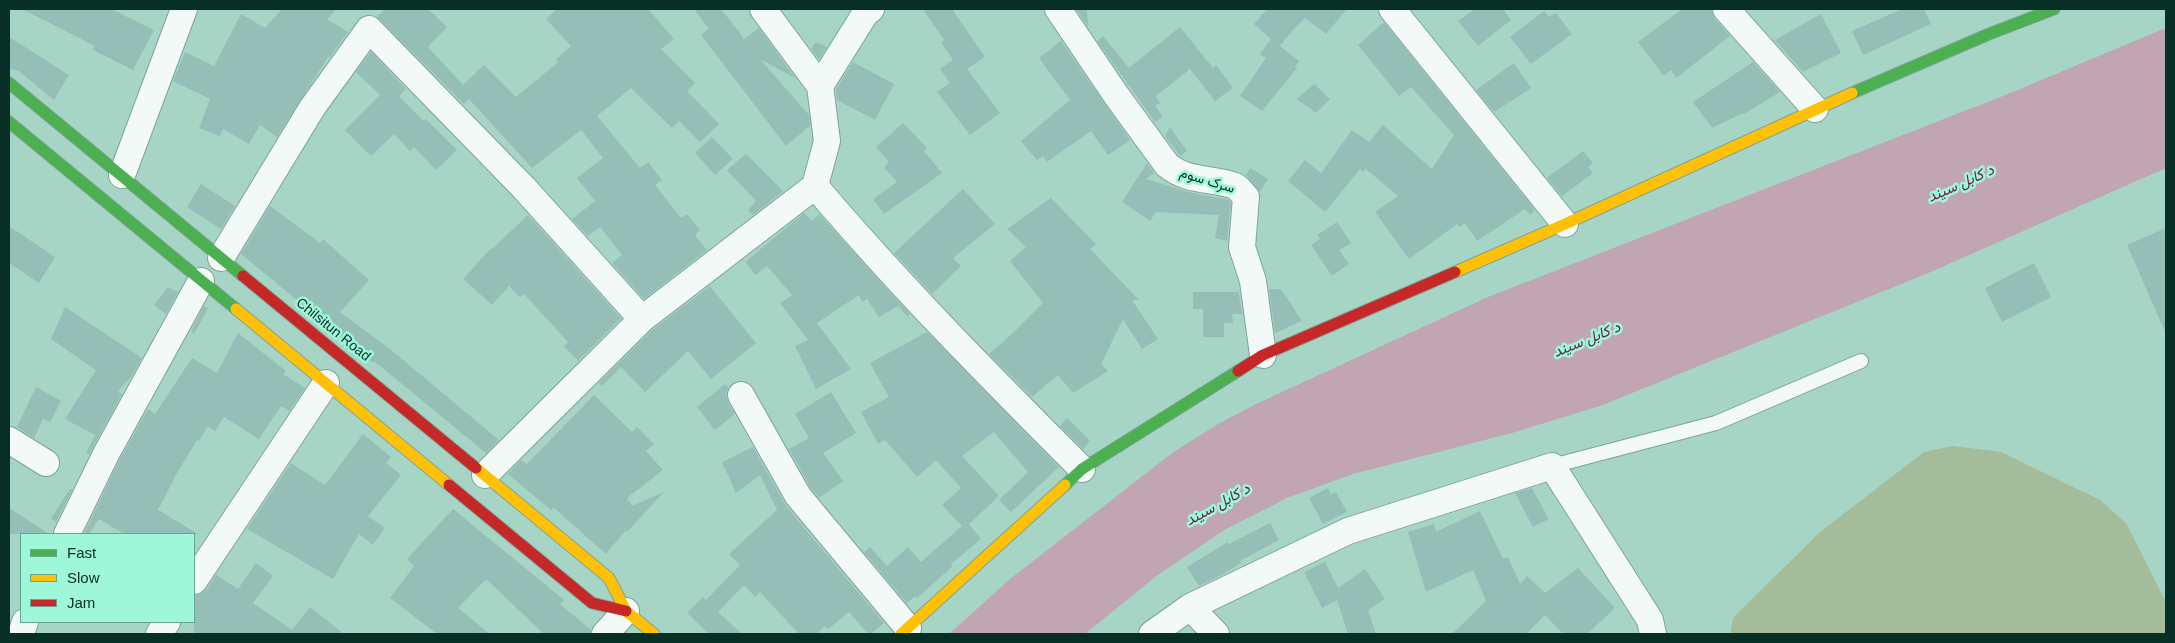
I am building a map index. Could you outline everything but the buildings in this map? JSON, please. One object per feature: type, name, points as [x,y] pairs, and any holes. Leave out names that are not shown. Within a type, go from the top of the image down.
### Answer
[{"type":"main road","points":[[904,631],[1082,469],[1263,355],[1565,224],[1815,109],[1989,34],[2054,9]]},
{"type":"main road","name":"Chilsitun Road","points":[[9,83],[609,578],[626,611],[654,634]]},
{"type":"main road","name":"Chilsitun Road","points":[[9,122],[592,603],[626,611]]},
{"type":"street","points":[[122,176],[184,9]]},
{"type":"street","points":[[485,475],[642,319],[815,186],[827,142],[820,86],[762,9]]},
{"type":"street","points":[[820,86],[865,14],[871,9]]},
{"type":"street","name":"سرک سوم","points":[[1058,9],[1116,95],[1167,165],[1178,174],[1236,187],[1246,197],[1242,247],[1253,281],[1263,355]]},
{"type":"street","points":[[1392,9],[1565,224]]},
{"type":"street","points":[[1726,9],[1815,109]]},
{"type":"street","points":[[221,258],[312,108],[370,29],[524,188],[642,319]]},
{"type":"street","points":[[815,186],[857,235],[956,342],[1082,469]]},
{"type":"street","points":[[68,533],[106,454],[201,281]]},
{"type":"street","points":[[195,580],[326,383]]},
{"type":"street","points":[[741,395],[778,464],[798,496],[904,631]]},
{"type":"street","points":[[9,440],[46,463]]},
{"type":"street","points":[[1152,634],[1190,607],[1348,531],[1552,466],[1650,620],[1653,634]]},
{"type":"street","points":[[1190,607],[1216,634]]},
{"type":"street","points":[[605,634],[626,611]]},
{"type":"street","points":[[158,634],[166,623]]},
{"type":"lane","points":[[1552,466],[1716,423],[1861,361]]},
{"type":"green space","points":[[1953,446],[2001,452],[2100,500],[2126,523],[2166,602],[2166,634],[1730,634],[1733,618],[1820,532],[1924,452]]},
{"type":"water","name":"د کابل سيند","points":[[2166,28],[2166,168],[1926,274],[1600,406],[1512,433],[1353,474],[1287,498],[1224,530],[1155,577],[1085,634],[949,634],[1010,579],[1172,453],[1218,424],[1256,404],[1488,297],[2008,94]]},
{"type":"traffic: fast","points":[[1852,93],[1989,34],[2054,9]]},
{"type":"traffic: fast","points":[[9,83],[243,276]]},
{"type":"traffic: fast","points":[[9,122],[236,309]]},
{"type":"traffic: fast","points":[[1065,485],[1082,469],[1238,371]]},
{"type":"traffic: slow","points":[[1455,272],[1852,93]]},
{"type":"traffic: slow","points":[[236,309],[449,485]]},
{"type":"traffic: slow","points":[[476,468],[609,578],[626,611],[654,634]]},
{"type":"traffic: slow","points":[[901,634],[1065,485]]},
{"type":"traffic: jam","points":[[1238,371],[1263,355],[1455,272]]},
{"type":"traffic: jam","points":[[243,276],[476,468]]},
{"type":"traffic: jam","points":[[449,485],[592,603],[626,611]]}]
